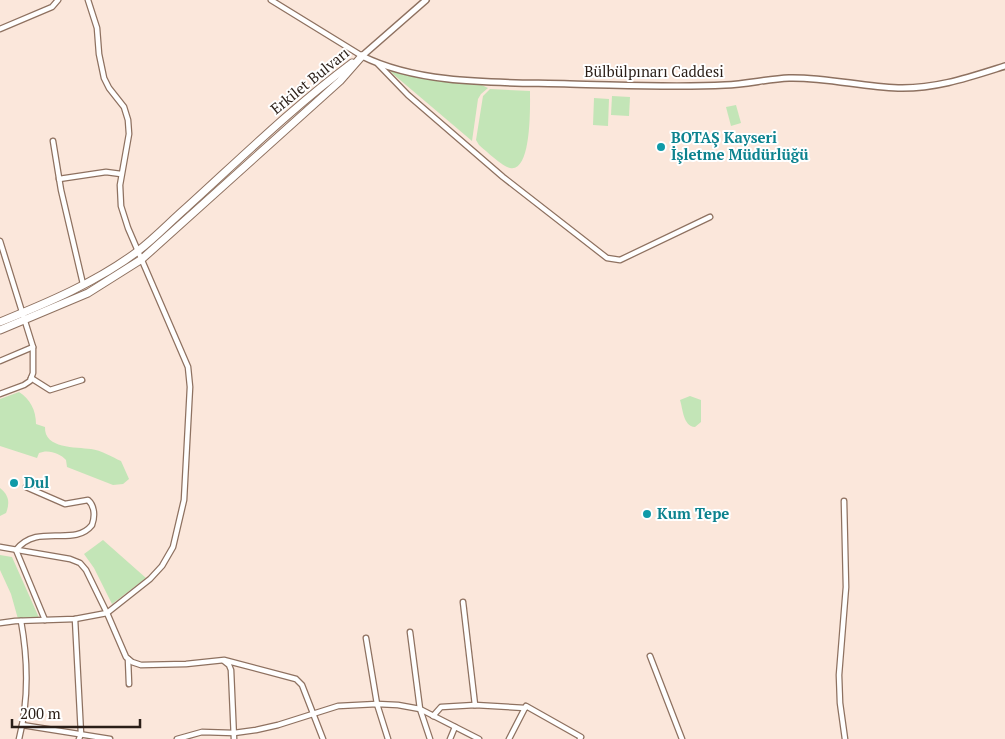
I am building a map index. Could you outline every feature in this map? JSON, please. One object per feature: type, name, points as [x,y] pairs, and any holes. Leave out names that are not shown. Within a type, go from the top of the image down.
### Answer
[{"type":"main road","name":"Erkilet Bulvarı","points":[[0,330],[106,272],[138,250],[245,153],[335,76],[362,56]]},
{"type":"main road","name":"Erkilet Bulvarı","points":[[0,322],[24,316],[88,293],[142,259],[340,81],[362,56]]},
{"type":"street","points":[[0,30],[52,7],[58,0]]},
{"type":"street","points":[[0,623],[75,619],[107,613],[150,579],[167,559],[177,533],[186,488],[190,376],[128,228],[121,206],[121,174],[129,134],[128,120],[124,107],[109,88],[104,78],[99,54],[97,28],[88,0]]},
{"type":"street","points":[[271,0],[362,56],[426,0]]},
{"type":"street","name":"Bülbülpınarı Caddesi","points":[[362,56],[378,64],[439,77],[501,82],[685,87],[805,78],[899,88],[922,88],[943,84],[1005,66]]},
{"type":"street","points":[[378,64],[408,95],[503,177],[611,259],[620,260],[710,217]]},
{"type":"street","points":[[53,141],[59,179],[83,284]]},
{"type":"street","points":[[59,179],[106,172],[121,174]]},
{"type":"street","points":[[0,241],[33,347],[31,378],[26,384],[0,394]]},
{"type":"street","points":[[0,361],[33,347]]},
{"type":"street","points":[[31,378],[50,390],[82,380]]},
{"type":"street","points":[[16,550],[35,537],[48,535],[72,536],[83,532],[90,527],[94,519],[92,507],[88,500],[65,504],[26,487]]},
{"type":"street","points":[[844,501],[846,587],[839,675],[840,703],[845,739]]},
{"type":"street","points":[[0,547],[70,559],[80,563],[86,570],[128,659],[129,684]]},
{"type":"street","points":[[16,550],[45,620]]},
{"type":"street","points":[[463,602],[475,705]]},
{"type":"street","points":[[75,619],[80,736]]},
{"type":"street","points":[[19,739],[22,725],[26,673],[21,621]]},
{"type":"street","points":[[410,632],[420,709],[430,739]]},
{"type":"street","points":[[366,638],[377,704],[388,739]]},
{"type":"street","points":[[650,656],[682,739]]},
{"type":"street","points":[[128,659],[135,664],[141,665],[186,664],[224,660],[296,680],[302,685],[323,739]]},
{"type":"street","points":[[224,660],[228,663],[231,670],[234,739]]},
{"type":"street","points":[[177,739],[202,732],[234,733],[272,726],[338,706],[377,704],[420,709],[479,739]]},
{"type":"street","points":[[434,716],[441,707],[475,705],[525,708],[526,706],[582,738]]},
{"type":"street","points":[[509,739],[525,708]]},
{"type":"street","points":[[22,725],[80,736],[110,739]]},
{"type":"street","points":[[450,739],[455,727]]},
{"type":"green space","points":[[386,66],[471,80],[488,88],[478,99],[472,141],[393,74]]},
{"type":"green space","points":[[490,89],[530,91],[526,150],[517,167],[510,168],[503,164],[479,145],[476,140],[483,96]]},
{"type":"green space","points":[[612,96],[630,97],[629,116],[611,115]]},
{"type":"green space","points":[[594,98],[609,99],[608,126],[593,125]]},
{"type":"green space","points":[[736,105],[741,123],[731,126],[726,107]]},
{"type":"green space","points":[[19,392],[34,410],[36,424],[45,427],[46,434],[55,443],[62,446],[99,451],[121,461],[129,479],[123,484],[113,485],[67,467],[66,460],[54,452],[46,451],[39,453],[37,458],[0,446],[0,399]]},
{"type":"green space","points":[[690,396],[701,400],[701,422],[695,427],[688,424],[680,400]]},
{"type":"green space","points":[[0,488],[7,496],[8,506],[6,513],[0,516]]},
{"type":"green space","points":[[103,540],[146,578],[112,604],[94,568],[84,554]]},
{"type":"green space","points":[[0,555],[12,557],[40,620],[18,619],[11,594],[0,570]]},
{"type":"place","name":"BOTAŞ Kayseri İşletme Müdürlüğü","points":[[661,147]]},
{"type":"place","name":"Dul","points":[[14,483]]},
{"type":"place","name":"Kum Tepe","points":[[647,514]]}]
